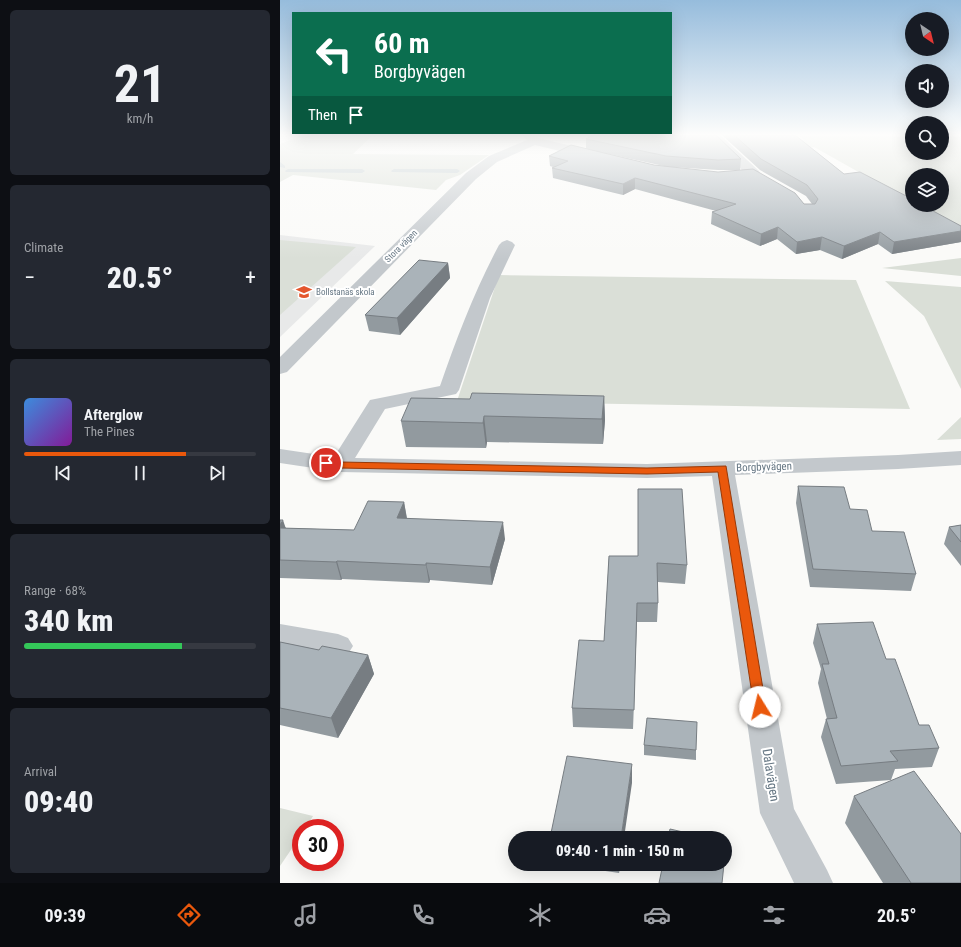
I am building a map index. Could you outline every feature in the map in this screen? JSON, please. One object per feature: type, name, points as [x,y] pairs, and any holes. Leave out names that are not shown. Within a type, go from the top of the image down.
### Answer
[{"type":"street","name":"Stora vägen","points":[[280,368],[471,176]]},
{"type":"street","points":[[758,176],[767,181]]},
{"type":"street","points":[[419,210],[436,211]]},
{"type":"street","points":[[340,465],[378,404],[449,390],[491,272],[507,245]]},
{"type":"street","name":"Borgbyvägen","points":[[280,456],[340,465],[647,471],[898,462],[961,458]]},
{"type":"street","name":"Dalavägen","points":[[722,468],[777,813],[814,883]]},
{"type":"street","points":[[280,636],[338,646]]},
{"type":"shaded area","points":[[280,176],[291,176],[280,182]]},
{"type":"shaded area","points":[[305,176],[457,176],[446,180],[436,190]]},
{"type":"shaded area","points":[[866,176],[905,176],[905,198]]},
{"type":"shaded area","points":[[949,176],[961,176],[961,230],[929,212],[949,212]]},
{"type":"shaded area","name":"Bollstanäs skola","points":[[280,235],[375,246],[280,337]]},
{"type":"shaded area","points":[[280,240],[356,247],[280,315]]},
{"type":"shaded area","points":[[961,258],[961,276],[882,268]]},
{"type":"shaded area","points":[[499,275],[856,280],[910,409],[457,401]]},
{"type":"shaded area","points":[[885,281],[961,287],[961,389],[924,316]]},
{"type":"shaded area","points":[[961,417],[961,439],[937,440]]},
{"type":"shaded area","points":[[280,808],[313,816],[311,819],[292,819],[292,848],[280,866]]},
{"type":"building","points":[[588,176],[766,176],[795,193],[804,204],[815,204],[818,199],[807,185],[791,176],[868,176],[905,195],[905,212],[935,212],[961,226],[961,231],[894,242],[880,232],[844,246],[822,237],[797,242],[778,227],[761,234],[712,212],[736,204],[635,178],[623,184]]},
{"type":"building","points":[[419,260],[448,263],[397,318],[365,315]]},
{"type":"building","points":[[472,393],[604,396],[602,419],[484,416],[483,423],[401,421],[411,398],[470,399]]},
{"type":"building","points":[[798,486],[844,487],[850,509],[867,510],[872,531],[904,532],[916,574],[813,569]]},
{"type":"building","points":[[638,489],[682,489],[687,565],[657,563],[658,603],[637,603],[634,710],[572,708],[579,640],[604,641],[609,556],[638,556]]},
{"type":"building","points":[[368,501],[404,502],[397,518],[503,522],[490,567],[426,563],[426,565],[280,560],[280,528],[354,530]]},
{"type":"building","points":[[961,525],[961,542],[949,527]]},
{"type":"building","points":[[873,622],[886,659],[895,659],[919,725],[929,725],[939,748],[890,751],[898,761],[841,766],[826,719],[837,718],[822,664],[829,664],[817,624]]},
{"type":"building","points":[[280,642],[319,650],[322,646],[368,655],[331,718],[280,708]]},
{"type":"building","points":[[647,718],[697,722],[696,750],[644,745]]},
{"type":"building","points":[[567,756],[632,764],[622,831],[551,831]]},
{"type":"building","points":[[914,771],[961,834],[961,883],[911,883],[854,796]]},
{"type":"building","points":[[662,871],[723,871],[722,883],[659,883]]},
{"type":"place","name":"Bollstanäs skola","points":[[304,292]]},
{"type":"route","points":[[326,463],[340,465],[647,471],[722,468],[760,707]]}]
